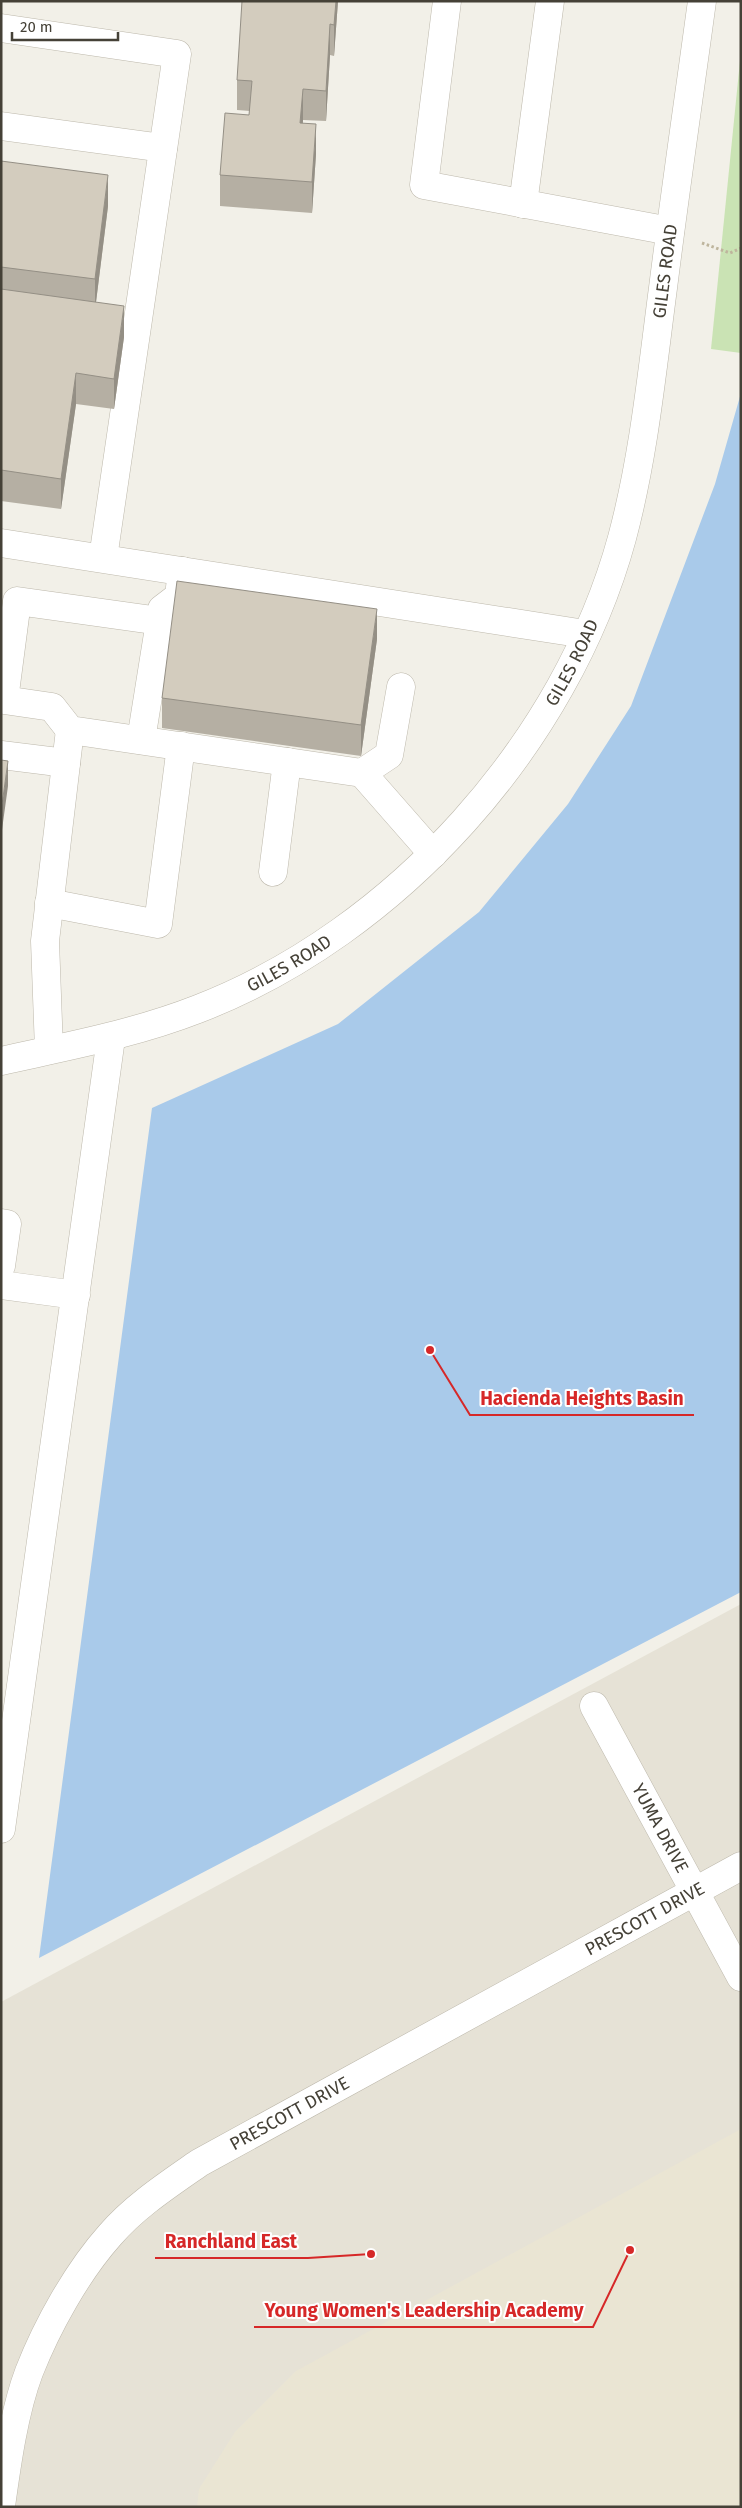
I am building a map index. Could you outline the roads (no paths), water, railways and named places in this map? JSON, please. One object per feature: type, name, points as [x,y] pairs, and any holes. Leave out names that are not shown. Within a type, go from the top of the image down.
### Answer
[{"type":"street","points":[[447,1],[424,185],[670,231]]},
{"type":"street","points":[[523,204],[550,1]]},
{"type":"street","name":"GILES ROAD","points":[[1,1061],[111,1038],[200,1008],[271,975],[339,933],[401,885],[467,820],[515,759],[563,681],[586,634],[622,539],[644,437],[702,1]]},
{"type":"street","points":[[1,28],[177,54],[103,558]]},
{"type":"street","points":[[1,126],[163,148]]},
{"type":"street","points":[[1,543],[586,634]]},
{"type":"street","points":[[141,740],[162,609],[179,596],[182,571]]},
{"type":"street","points":[[160,621],[17,601],[4,700],[52,707],[70,730],[362,773],[433,854]]},
{"type":"street","points":[[362,773],[389,755],[401,688]]},
{"type":"street","points":[[49,1050],[45,941],[70,730]]},
{"type":"street","points":[[50,903],[158,924],[181,746]]},
{"type":"street","points":[[1,755],[66,763]]},
{"type":"street","points":[[273,872],[287,762]]},
{"type":"street","points":[[1,1830],[4,1794],[111,1038]]},
{"type":"street","name":"GILES ROAD","points":[[1,1046],[49,1050]]},
{"type":"street","points":[[1,1223],[7,1224],[1,1266]]},
{"type":"street","points":[[1,1285],[76,1295]]},
{"type":"street","name":"YUMA DRIVE","points":[[594,1706],[741,1977]]},
{"type":"street","name":"PRESCOTT DRIVE","points":[[1,2506],[8,2454],[29,2372],[72,2284],[111,2234],[156,2193],[199,2163],[741,1866]]},
{"type":"water","points":[[741,393],[741,1592],[39,1958],[152,1108],[338,1024],[479,912],[568,804],[631,706],[715,484]]},
{"type":"place","name":"Hacienda Heights Basin","points":[[430,1350]]},
{"type":"place","name":"Young Women's Leadership Academy","points":[[630,2250]]},
{"type":"place","name":"Ranchland East","points":[[371,2254]]}]
